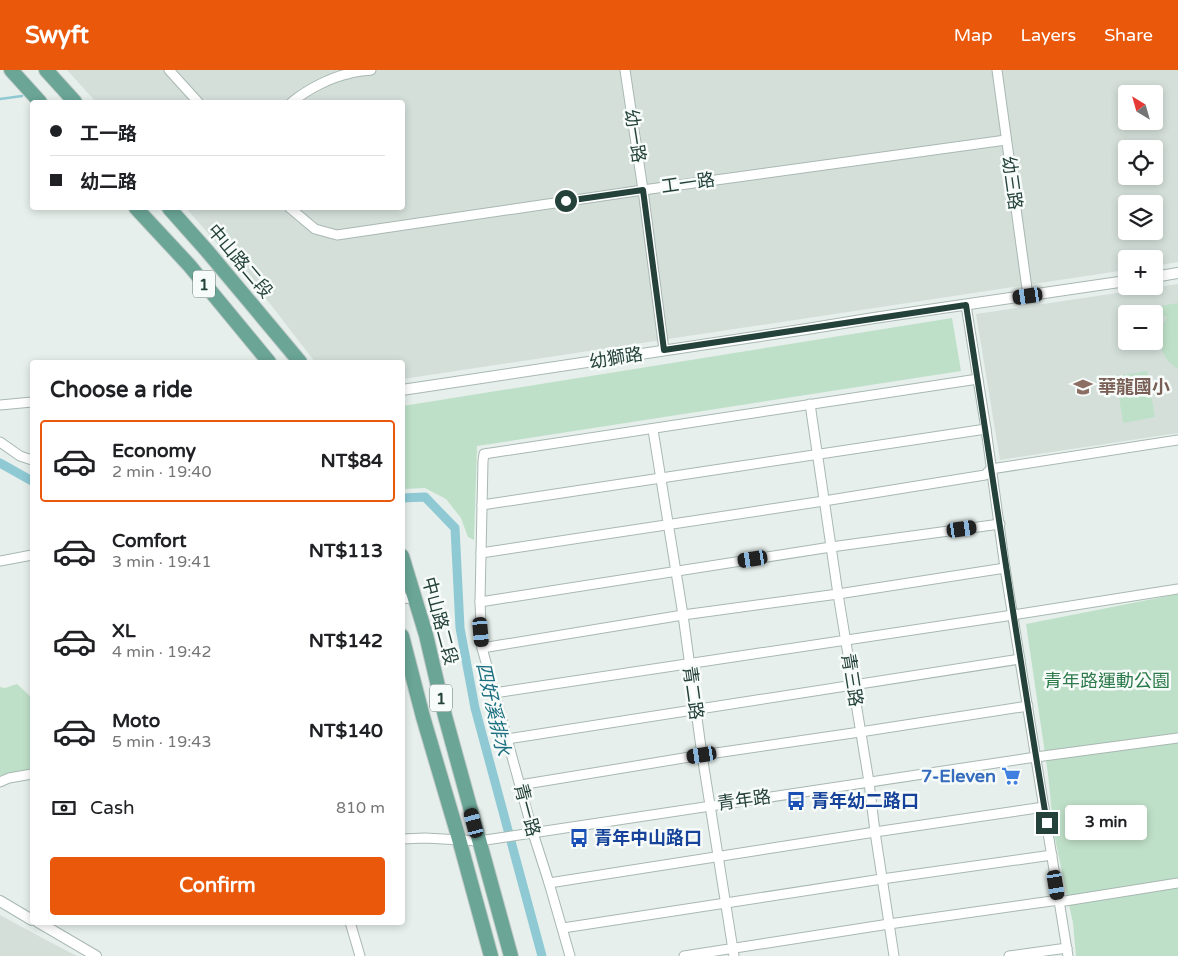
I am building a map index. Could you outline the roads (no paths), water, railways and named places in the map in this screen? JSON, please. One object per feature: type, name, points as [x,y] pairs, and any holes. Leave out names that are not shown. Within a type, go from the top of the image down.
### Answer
[{"type":"main road","points":[[10,70],[38,100]]},
{"type":"main road","points":[[46,70],[73,100]]},
{"type":"main road","name":"1","points":[[138,210],[189,266],[267,360]]},
{"type":"main road","name":"中山路二段","points":[[171,210],[298,360]]},
{"type":"main road","name":"中山路二段","points":[[405,574],[409,598],[426,634],[445,716],[511,956]]},
{"type":"main road","name":"1","points":[[405,648],[491,956]]},
{"type":"street","points":[[169,70],[196,100]]},
{"type":"street","points":[[294,100],[324,82],[351,73],[371,70]]},
{"type":"street","name":"幼一路","points":[[625,70],[664,350]]},
{"type":"street","name":"幼三路","points":[[997,70],[1028,296]]},
{"type":"street","name":"工一路","points":[[292,210],[315,229],[337,236],[643,190],[1006,140]]},
{"type":"street","points":[[1163,276],[1178,273]]},
{"type":"street","name":"幼獅路","points":[[405,390],[1118,282]]},
{"type":"street","points":[[966,305],[1067,952],[1009,956]]},
{"type":"street","points":[[653,430],[978,379]]},
{"type":"street","points":[[0,405],[30,402]]},
{"type":"street","name":"青三路","points":[[810,404],[894,956]]},
{"type":"street","points":[[482,505],[986,429]]},
{"type":"street","name":"青一路","points":[[570,956],[533,833],[482,648],[480,602],[484,454],[653,430]]},
{"type":"street","name":"青二路","points":[[653,430],[734,952]]},
{"type":"street","points":[[481,553],[985,475],[991,469],[1178,440]]},
{"type":"street","points":[[0,442],[20,456],[30,459]]},
{"type":"street","points":[[480,602],[831,547],[1000,524]]},
{"type":"street","points":[[0,561],[30,555]]},
{"type":"street","points":[[482,648],[1006,568]]},
{"type":"street","points":[[494,693],[1178,589]]},
{"type":"street","points":[[507,739],[1020,659]]},
{"type":"street","points":[[520,785],[702,755],[1028,706]]},
{"type":"street","name":"青年路","points":[[405,839],[479,841],[1036,757],[1178,738]]},
{"type":"street","points":[[0,782],[9,778],[30,774]]},
{"type":"street","points":[[549,883],[1044,807]]},
{"type":"street","points":[[563,928],[1052,855]]},
{"type":"street","points":[[684,956],[734,952],[889,924],[1178,883]]},
{"type":"street","points":[[0,901],[30,919]]},
{"type":"street","points":[[43,925],[96,956]]},
{"type":"street","points":[[351,925],[360,956]]},
{"type":"waterway","points":[[0,99],[22,96]]},
{"type":"waterway","name":"四好溪排水","points":[[0,463],[30,480]]},
{"type":"waterway","name":"四好溪排水","points":[[405,498],[425,497],[455,528],[460,628],[475,708],[542,956]]},
{"type":"place","name":"華龍國小","points":[[1083,387]]},
{"type":"place","name":"7-Eleven","points":[[1011,776]]},
{"type":"place","name":"青年幼二路口","points":[[796,801]]},
{"type":"place","name":"青年中山路口","points":[[579,838]]},
{"type":"park label","name":"青年路運動公園","points":[[1107,681]]}]
